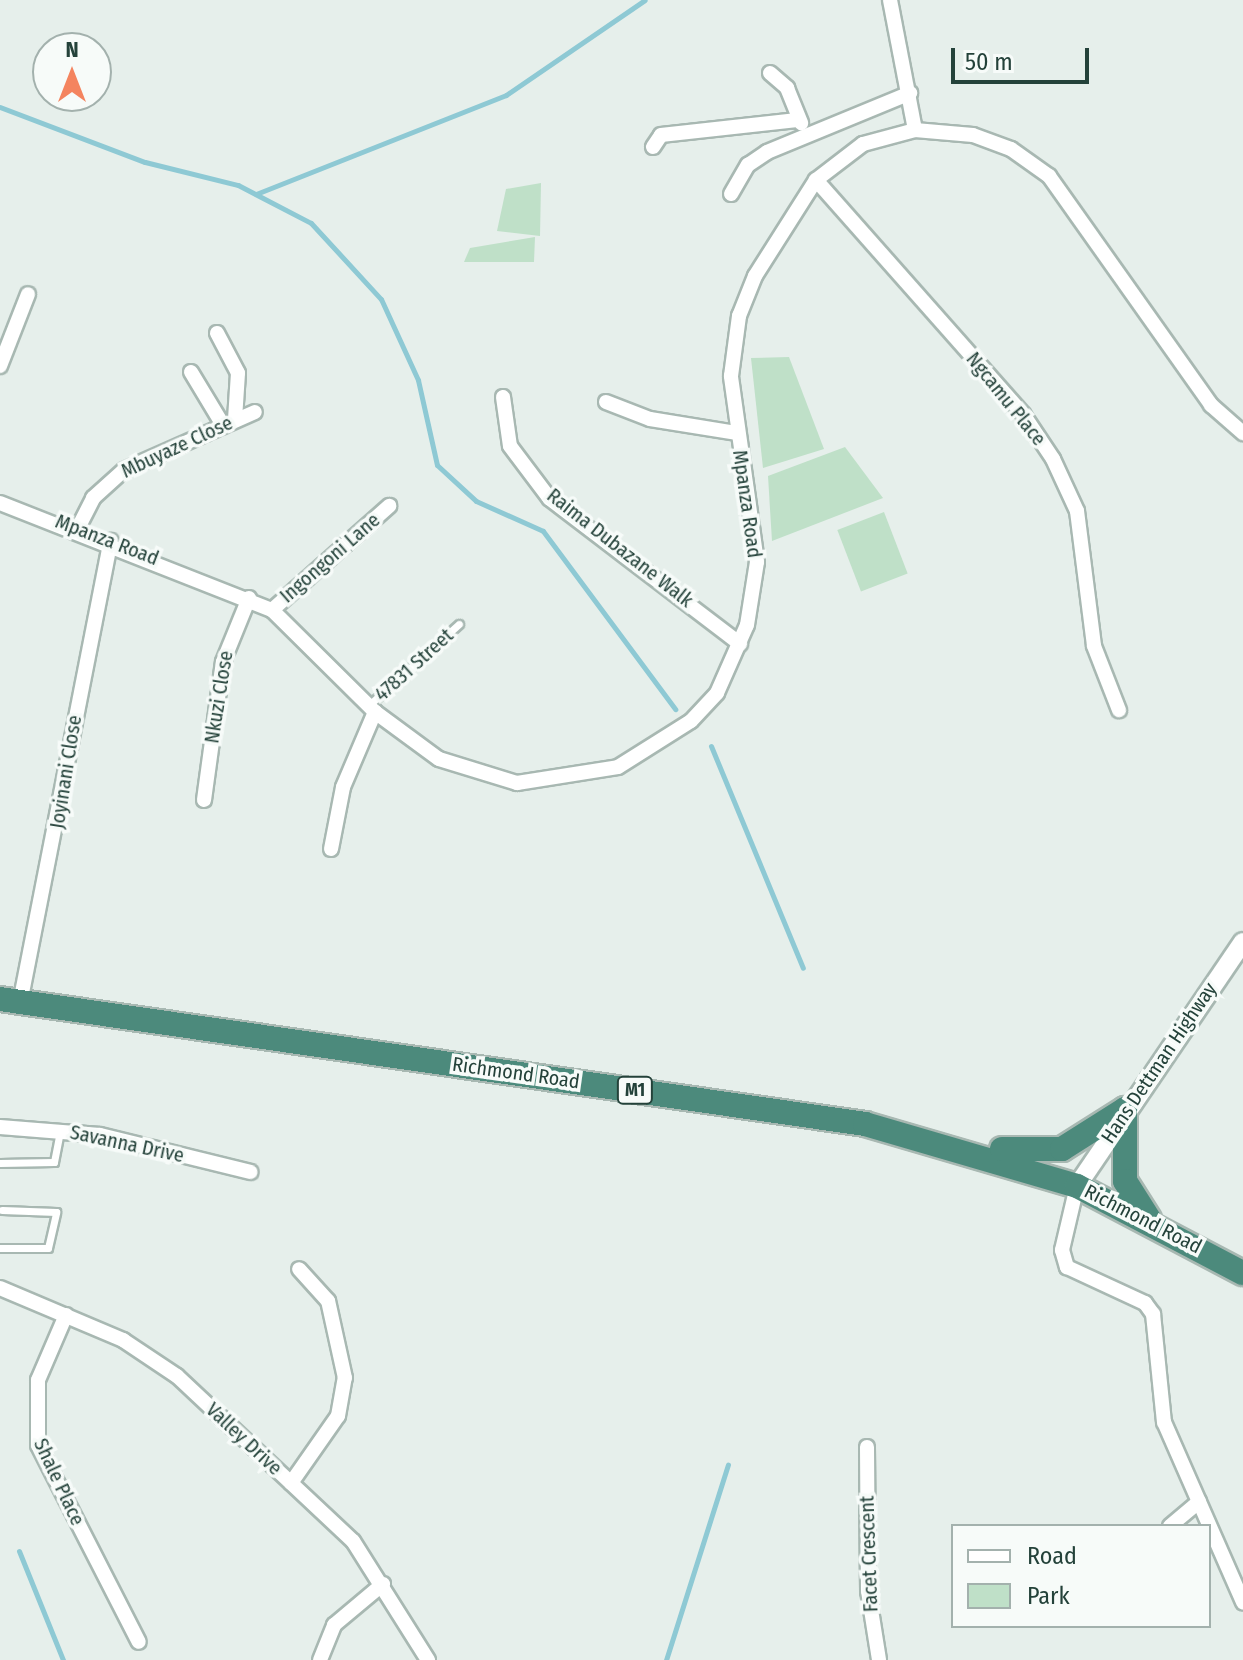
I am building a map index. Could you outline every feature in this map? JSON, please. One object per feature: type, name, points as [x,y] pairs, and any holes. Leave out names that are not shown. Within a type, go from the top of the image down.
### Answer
[{"type":"highway","name":"Richmond Road","points":[[10,1001],[699,1099],[944,1142],[1077,1186],[1150,1220],[1243,1273]]},
{"type":"highway","points":[[944,1142],[1041,1154],[1083,1141],[1125,1109]]},
{"type":"highway","points":[[1125,1109],[1125,1181],[1150,1220]]},
{"type":"street","points":[[890,0],[915,130]]},
{"type":"street","points":[[770,73],[787,88],[797,120],[811,130]]},
{"type":"street","points":[[731,194],[755,159],[811,130],[910,93]]},
{"type":"street","points":[[653,147],[674,133],[797,120]]},
{"type":"street","name":"Mpanza Road","points":[[0,503],[78,528],[272,610],[372,709],[439,759],[482,777],[570,781],[667,743],[717,693],[740,644],[757,562],[736,433],[731,376],[739,316],[787,216],[816,180],[863,144],[915,130],[973,135],[1011,149],[1049,176],[1211,405],[1243,433]]},
{"type":"street","name":"Ngcamu Place","points":[[816,180],[1023,414],[1053,459],[1077,511],[1094,646],[1119,710]]},
{"type":"street","points":[[0,366],[28,294]]},
{"type":"street","points":[[217,333],[238,373],[229,422]]},
{"type":"street","points":[[191,372],[229,422]]},
{"type":"street","name":"Raima Dubazane Walk","points":[[503,397],[510,446],[550,499],[740,644]]},
{"type":"street","points":[[606,402],[650,419],[736,433]]},
{"type":"street","name":"Mbuyaze Close","points":[[78,528],[111,478],[255,412]]},
{"type":"street","name":"Ingongoni Lane","points":[[272,610],[389,506]]},
{"type":"street","name":"Joyinani Close","points":[[10,1001],[111,541]]},
{"type":"street","name":"Nkuzi Close","points":[[204,800],[223,662],[249,598]]},
{"type":"street","points":[[331,849],[343,787],[372,709]]},
{"type":"street","name":"Hans Dettman Highway","points":[[1077,1186],[1125,1109],[1243,942]]},
{"type":"street","name":"Savanna Drive","points":[[0,1127],[60,1130],[251,1172]]},
{"type":"street","points":[[1077,1186],[1062,1250],[1067,1267],[1145,1303],[1153,1314],[1164,1422],[1209,1524]]},
{"type":"street","points":[[291,1483],[338,1416],[345,1378],[328,1301],[299,1269]]},
{"type":"street","name":"Valley Drive","points":[[0,1288],[66,1315],[151,1356],[353,1541],[383,1584],[428,1660]]},
{"type":"street","name":"Shale Place","points":[[66,1315],[38,1380],[38,1445],[139,1642]]},
{"type":"street","name":"Facet Crescent","points":[[867,1447],[868,1591],[879,1660]]},
{"type":"street","points":[[1172,1524],[1199,1502]]},
{"type":"street","points":[[1211,1529],[1243,1602]]},
{"type":"street","points":[[320,1660],[334,1625],[383,1584]]},
{"type":"lane","name":"47831 Street","points":[[372,709],[459,624]]},
{"type":"lane","points":[[0,1163],[54,1162],[60,1130]]},
{"type":"lane","points":[[0,1248],[48,1248],[56,1212],[2,1210]]},
{"type":"green space","points":[[541,183],[540,236],[497,231],[506,189]]},
{"type":"green space","points":[[535,237],[534,262],[464,262],[470,248]]},
{"type":"green space","points":[[789,357],[824,449],[763,468],[751,358]]},
{"type":"green space","points":[[845,447],[883,498],[772,541],[768,476]]},
{"type":"green space","points":[[884,512],[908,574],[861,592],[837,530]]},
{"type":"waterway","points":[[256,194],[506,95],[645,0]]},
{"type":"waterway","points":[[0,107],[145,162],[238,185],[311,223],[381,299],[418,380],[437,465],[476,501],[543,531],[675,709]]},
{"type":"waterway","points":[[711,746],[803,968]]},
{"type":"waterway","points":[[666,1660],[728,1465]]},
{"type":"waterway","points":[[19,1551],[63,1660]]}]
